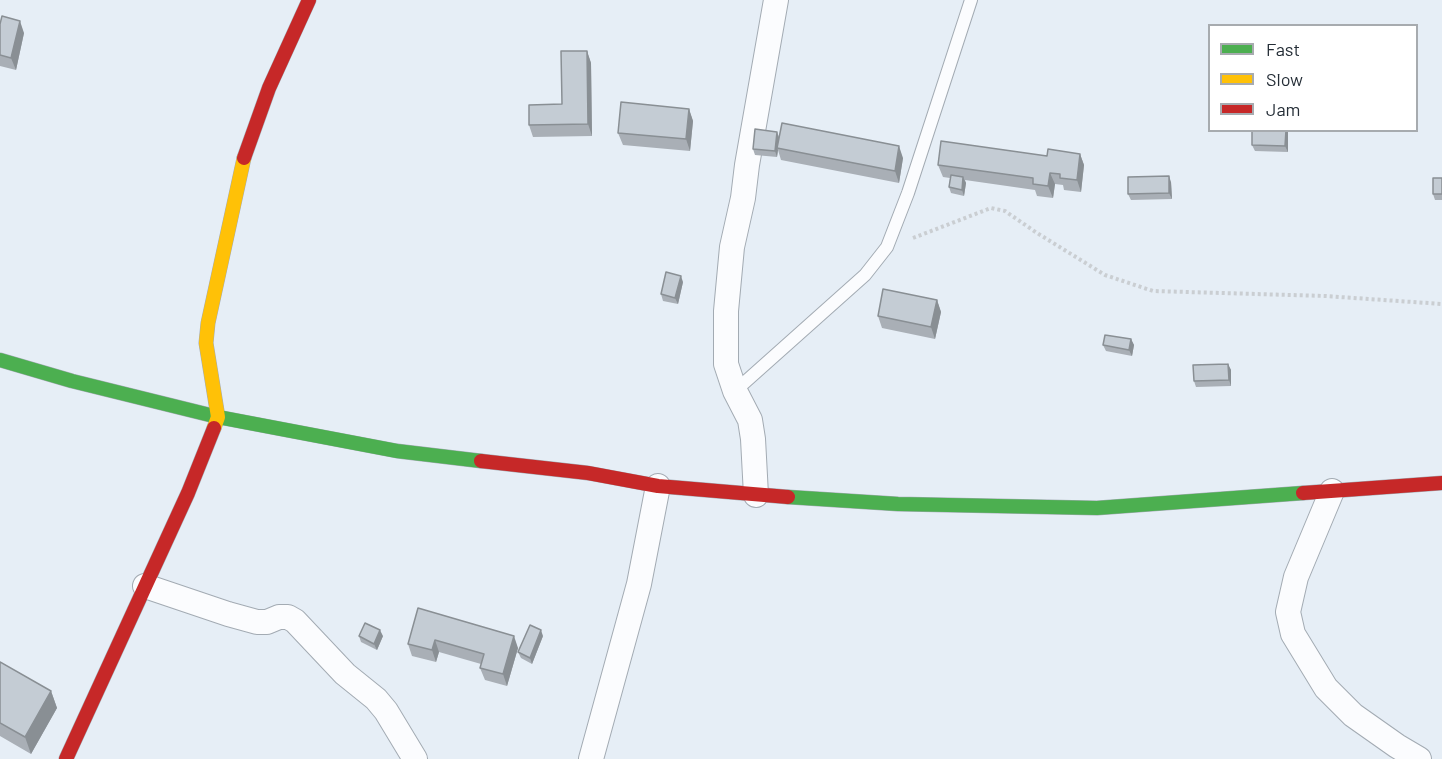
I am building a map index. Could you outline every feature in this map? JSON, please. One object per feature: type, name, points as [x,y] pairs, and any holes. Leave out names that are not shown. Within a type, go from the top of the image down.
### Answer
[{"type":"main road","points":[[66,759],[188,493],[218,417],[206,343],[228,226],[246,151],[269,88],[309,0]]},
{"type":"main road","points":[[0,360],[72,381],[218,417],[397,451],[588,473],[658,486],[756,495],[898,504],[1097,508],[1442,483]]},
{"type":"street","points":[[756,495],[750,420],[735,391],[726,364],[726,311],[732,247],[743,198],[776,0]]},
{"type":"street","points":[[591,759],[639,584],[658,486]]},
{"type":"street","points":[[1332,491],[1296,577],[1288,612],[1293,634],[1326,688],[1353,715],[1419,759]]},
{"type":"street","points":[[145,586],[257,622],[288,617],[345,674],[376,699],[386,711],[415,759]]},
{"type":"lane","points":[[735,391],[865,275],[887,247],[908,193],[971,0]]},
{"type":"path","points":[[887,247],[991,208],[1005,211],[1037,234],[1105,274],[1153,291],[1335,297],[1442,304]]},
{"type":"building","points":[[2,16],[20,21],[11,58],[0,55]]},
{"type":"building","points":[[561,51],[587,51],[588,124],[529,125],[529,105],[562,104]]},
{"type":"building","points":[[621,102],[689,109],[686,139],[618,133]]},
{"type":"building","points":[[782,123],[899,146],[895,171],[777,148]]},
{"type":"building","points":[[755,129],[777,132],[775,151],[753,149]]},
{"type":"building","points":[[1252,132],[1286,132],[1285,146],[1252,145]]},
{"type":"building","points":[[941,141],[1047,156],[1048,149],[1080,154],[1077,180],[1060,178],[1060,174],[1050,173],[1048,186],[1033,184],[1033,178],[938,165]]},
{"type":"building","points":[[951,175],[963,177],[962,190],[949,187]]},
{"type":"building","points":[[1169,176],[1169,193],[1128,194],[1128,177]]},
{"type":"building","points":[[1433,178],[1442,178],[1442,194],[1433,194]]},
{"type":"building","points":[[666,272],[681,276],[675,298],[661,294]]},
{"type":"building","points":[[883,289],[937,300],[931,327],[878,316]]},
{"type":"building","points":[[1105,335],[1131,339],[1129,350],[1103,345]]},
{"type":"building","points":[[1228,364],[1229,380],[1194,381],[1193,365]]},
{"type":"building","points":[[418,608],[514,636],[503,674],[480,668],[484,654],[435,640],[432,650],[408,644]]},
{"type":"building","points":[[365,623],[380,630],[374,644],[359,636]]},
{"type":"building","points":[[530,625],[541,630],[530,658],[518,652]]},
{"type":"building","points":[[0,662],[51,691],[25,737],[0,723]]},
{"type":"traffic: fast","points":[[0,360],[72,381],[218,417],[397,451],[481,461]]},
{"type":"traffic: fast","points":[[788,497],[898,504],[1097,508],[1303,493]]},
{"type":"traffic: slow","points":[[214,428],[218,417],[206,343],[208,323],[244,158]]},
{"type":"traffic: jam","points":[[244,158],[269,88],[309,0]]},
{"type":"traffic: jam","points":[[66,759],[188,493],[214,428]]},
{"type":"traffic: jam","points":[[481,461],[588,473],[658,486],[788,497]]},
{"type":"traffic: jam","points":[[1303,493],[1442,483]]}]
